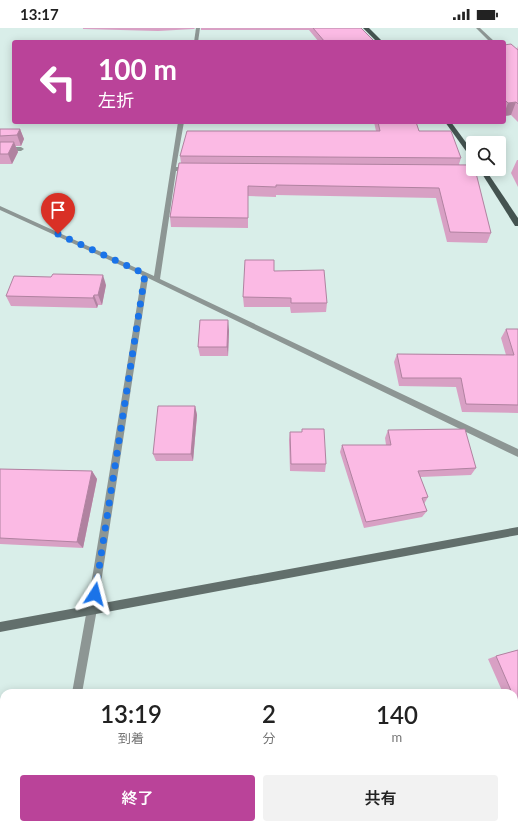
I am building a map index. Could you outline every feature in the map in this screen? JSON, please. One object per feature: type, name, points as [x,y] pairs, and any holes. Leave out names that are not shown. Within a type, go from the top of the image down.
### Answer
[{"type":"main road","points":[[366,28],[378,40]]},
{"type":"main road","points":[[449,124],[466,147]]},
{"type":"main road","points":[[484,176],[518,224]]},
{"type":"street","points":[[196,40],[198,28]]},
{"type":"street","points":[[478,28],[492,40]]},
{"type":"street","points":[[157,280],[181,124]]},
{"type":"street","points":[[0,149],[21,149]]},
{"type":"street","points":[[173,169],[196,169]]},
{"type":"street","points":[[0,208],[145,274],[518,453]]},
{"type":"street","points":[[79,689],[145,274]]},
{"type":"street","points":[[0,627],[518,531]]},
{"type":"building","points":[[313,28],[361,28],[373,40],[323,40]]},
{"type":"building","points":[[511,44],[518,50],[518,104],[516,102],[508,103],[506,101],[506,45]]},
{"type":"building","points":[[378,124],[417,124],[419,131],[451,131],[461,158],[180,156],[187,131],[380,131]]},
{"type":"building","points":[[0,129],[20,129],[17,135],[0,136]]},
{"type":"building","points":[[0,142],[14,142],[8,154],[0,154]]},
{"type":"building","points":[[179,163],[466,165],[466,176],[477,176],[491,233],[450,232],[439,188],[276,185],[276,187],[248,186],[248,218],[170,217]]},
{"type":"building","points":[[245,260],[274,260],[274,271],[324,270],[327,303],[291,303],[291,298],[243,297]]},
{"type":"building","points":[[53,274],[103,275],[98,295],[94,295],[93,298],[6,296],[14,276],[51,277]]},
{"type":"building","points":[[200,320],[228,320],[227,347],[198,347]]},
{"type":"building","points":[[506,329],[518,329],[518,405],[466,404],[461,378],[402,378],[397,354],[514,355]]},
{"type":"building","points":[[158,406],[195,406],[191,454],[153,454]]},
{"type":"building","points":[[302,429],[324,429],[326,464],[291,464],[290,432],[302,432]]},
{"type":"building","points":[[465,429],[476,468],[418,471],[428,497],[422,498],[427,511],[366,522],[342,445],[391,445],[388,430]]},
{"type":"building","points":[[0,469],[92,471],[77,542],[0,538]]},
{"type":"building","points":[[518,650],[518,689],[510,689],[496,656]]},
{"type":"route","points":[[58,234],[145,274],[95,594]]}]
